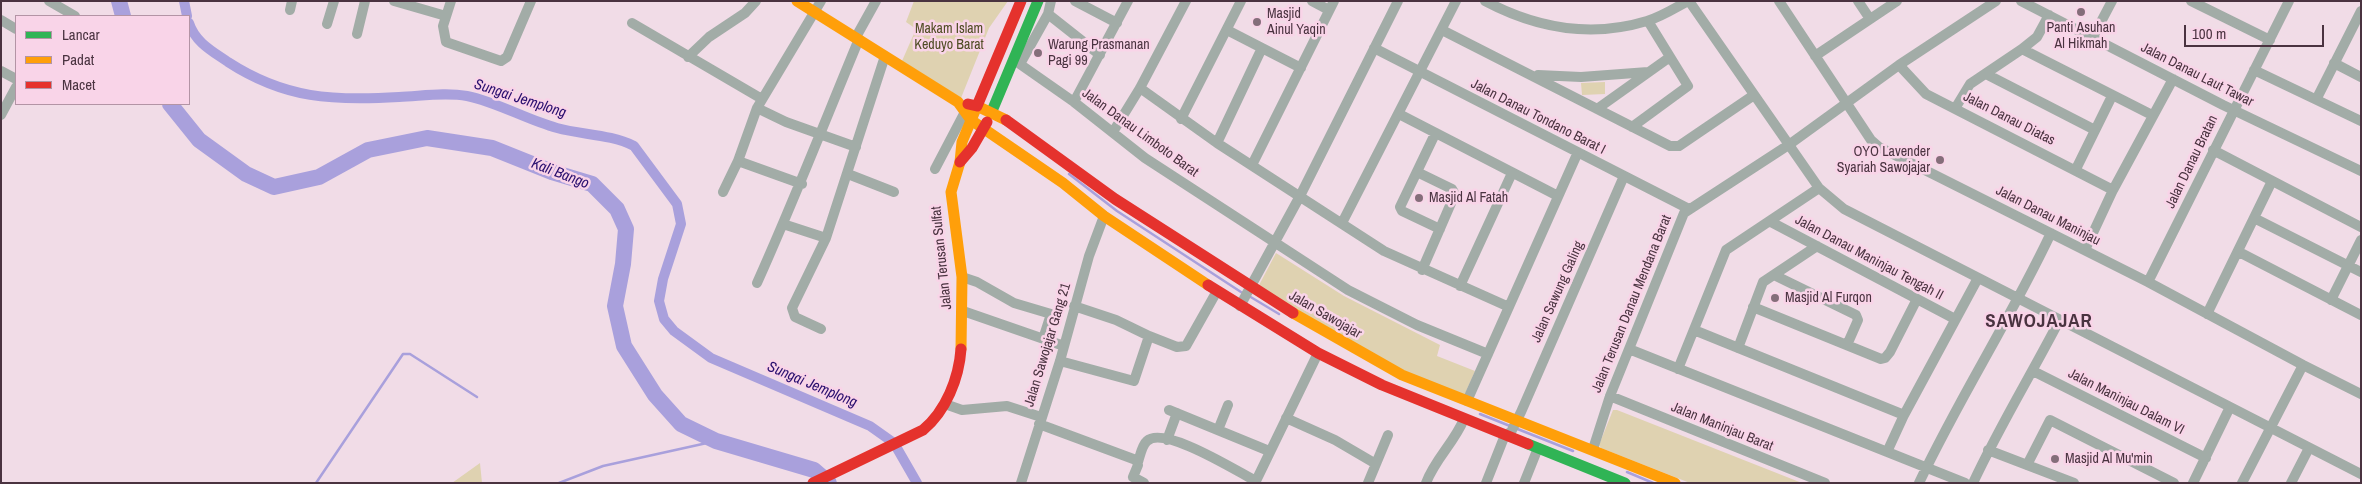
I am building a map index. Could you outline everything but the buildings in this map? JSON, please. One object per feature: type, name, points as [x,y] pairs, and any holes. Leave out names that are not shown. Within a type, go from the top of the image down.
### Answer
[{"type":"main road","points":[[797,1],[968,109]]},
{"type":"main road","name":"Jalan Terusan Sulfat","points":[[813,483],[906,438],[930,424],[945,404],[960,364],[963,311],[962,277],[951,198],[952,183],[960,162],[968,109],[1018,13],[1021,1]]},
{"type":"main road","name":"Jalan Terusan Sulfat","points":[[960,162],[984,130],[1017,62],[1038,1]]},
{"type":"main road","points":[[1018,13],[1031,18]]},
{"type":"main road","name":"Jalan Sawojajar","points":[[968,109],[992,111],[1246,296],[1318,353],[1382,385],[1444,401],[1467,401],[1512,427],[1538,448],[1585,454],[1605,479],[1625,483]]},
{"type":"main road","name":"Jalan Sawojajar","points":[[968,109],[984,130],[1063,183],[1104,216],[1217,291],[1246,296],[1318,329],[1402,375],[1444,401],[1464,419],[1512,427],[1585,454],[1675,483]]},
{"type":"street","points":[[49,1],[73,15]]},
{"type":"street","points":[[327,24],[334,1]]},
{"type":"street","points":[[357,34],[365,1]]},
{"type":"street","points":[[394,1],[446,16]]},
{"type":"street","points":[[451,1],[443,35],[446,42],[501,61],[507,57],[531,1]]},
{"type":"street","points":[[688,57],[709,37],[745,13],[756,1]]},
{"type":"street","points":[[723,192],[738,161],[760,103],[813,11],[821,1]]},
{"type":"street","points":[[757,283],[802,184],[858,38],[876,1]]},
{"type":"street","points":[[1017,62],[1048,14],[1051,1]]},
{"type":"street","points":[[1075,1],[1117,23]]},
{"type":"street","points":[[1074,102],[1128,1]]},
{"type":"street","points":[[1114,132],[1140,88],[1186,1]]},
{"type":"street","points":[[1181,119],[1241,1]]},
{"type":"street","points":[[1252,165],[1332,6],[1312,1]]},
{"type":"street","points":[[1246,296],[1300,196],[1398,1]]},
{"type":"street","points":[[1342,223],[1456,1]]},
{"type":"street","points":[[1485,1],[1519,18],[1559,28],[1600,29],[1648,21],[1689,1],[1819,188],[1844,209],[2059,321],[2361,474]]},
{"type":"street","name":"Jalan Danau Maninjau","points":[[1779,1],[1871,140],[1884,150],[2050,235],[2085,250],[2148,282],[2302,365],[2361,394]]},
{"type":"street","points":[[1858,1],[1870,18]]},
{"type":"street","points":[[1815,56],[1896,1]]},
{"type":"street","name":"Jalan Terusan Danau Mendana Barat","points":[[1585,454],[1629,349],[1680,217],[1689,209],[1790,144],[1899,65],[1996,1]]},
{"type":"street","name":"Jalan Danau Laut Tawar","points":[[2021,1],[2233,110],[2361,171]]},
{"type":"street","points":[[2093,38],[2112,1]]},
{"type":"street","points":[[2191,1],[2270,40]]},
{"type":"street","name":"Jalan Danau Bratan","points":[[2148,282],[2289,1]]},
{"type":"street","points":[[2317,98],[2334,63],[2356,30],[2361,11]]},
{"type":"street","points":[[1048,14],[1100,55]]},
{"type":"street","points":[[1956,107],[1966,88],[2037,37],[2049,15]]},
{"type":"street","points":[[1,20],[15,28]]},
{"type":"street","points":[[1632,127],[1688,88],[1688,83],[1648,21]]},
{"type":"street","points":[[632,23],[760,103],[820,135],[856,147]]},
{"type":"street","points":[[1226,30],[1301,68]]},
{"type":"street","points":[[1442,30],[1670,146],[1676,147],[1754,95]]},
{"type":"street","points":[[1217,143],[1262,48]]},
{"type":"street","name":"Jalan Danau Tondano Barat I","points":[[1374,48],[1689,209]]},
{"type":"street","points":[[2022,49],[2152,115]]},
{"type":"street","points":[[821,329],[795,317],[792,308],[826,238],[885,56]]},
{"type":"street","points":[[1597,109],[1670,57]]},
{"type":"street","name":"Jalan Danau Limboto Barat","points":[[1017,62],[1074,102],[1145,158],[1348,290],[1417,325],[1488,354]]},
{"type":"street","points":[[2334,63],[2361,77]]},
{"type":"street","name":"Jalan Danau Diatas","points":[[1899,65],[1926,94],[1956,107],[2113,190]]},
{"type":"street","points":[[2254,70],[2317,98],[2361,121]]},
{"type":"street","points":[[1,71],[15,78]]},
{"type":"street","points":[[1532,75],[1581,77],[1648,72]]},
{"type":"street","points":[[1986,74],[2095,130]]},
{"type":"street","points":[[2085,250],[2113,190],[2173,79]]},
{"type":"street","points":[[1140,88],[1181,119],[1388,254],[1509,307]]},
{"type":"street","points":[[1,115],[15,89]]},
{"type":"street","points":[[2076,170],[2112,96]]},
{"type":"street","points":[[935,169],[968,109]]},
{"type":"street","points":[[1399,114],[1558,196]]},
{"type":"street","points":[[1435,134],[1400,204],[1400,209],[1440,229]]},
{"type":"street","points":[[2213,150],[2361,227]]},
{"type":"street","points":[[1467,401],[1578,152]]},
{"type":"street","points":[[738,161],[802,184]]},
{"type":"street","points":[[1417,172],[1455,192],[1455,197],[1422,270]]},
{"type":"street","points":[[1460,286],[1512,173]]},
{"type":"street","points":[[848,174],[894,192]]},
{"type":"street","name":"Jalan Sawung Galing","points":[[1486,483],[1624,176]]},
{"type":"street","points":[[2207,314],[2256,219],[2272,181]]},
{"type":"street","points":[[1678,369],[1726,250],[1771,222],[1819,188]]},
{"type":"street","name":"Jalan Sawojajar Gang 21","points":[[1021,483],[1060,361],[1074,306],[1104,216]]},
{"type":"street","points":[[2256,219],[2361,272]]},
{"type":"street","name":"Jalan Danau Maninjau Tengah II","points":[[1771,222],[1955,319]]},
{"type":"street","points":[[783,224],[826,238]]},
{"type":"street","points":[[1919,483],[1970,382],[2018,298],[2050,235]]},
{"type":"street","points":[[2331,300],[2361,240]]},
{"type":"street","points":[[1738,348],[1763,282],[1817,246]]},
{"type":"street","points":[[2238,252],[2361,315]]},
{"type":"street","points":[[1774,275],[1856,315],[1858,320],[1848,345]]},
{"type":"street","points":[[962,277],[977,282],[1014,303],[1050,314],[1043,339]]},
{"type":"street","points":[[1887,452],[1904,415],[1978,278]]},
{"type":"street","points":[[1074,306],[1116,320],[1177,347],[1186,346],[1217,291]]},
{"type":"street","points":[[1753,307],[1877,358],[1885,358],[1917,300]]},
{"type":"street","points":[[963,311],[1064,346]]},
{"type":"street","points":[[1973,483],[1988,450],[2059,321]]},
{"type":"street","points":[[1694,330],[1904,415]]},
{"type":"street","points":[[1060,361],[1134,381],[1149,336]]},
{"type":"street","points":[[1629,349],[1965,483]]},
{"type":"street","points":[[1144,483],[1133,477],[1148,440],[1155,438],[1167,440],[1216,458],[1229,468],[1255,482],[1318,353]]},
{"type":"street","points":[[2242,483],[2302,365]]},
{"type":"street","name":"Jalan Maninjau Dalam VI","points":[[2033,370],[2206,458]]},
{"type":"street","name":"Jalan Maninjau Barat","points":[[1610,396],[1825,483]]},
{"type":"street","points":[[945,404],[971,410],[1008,406],[1138,462]]},
{"type":"street","points":[[1218,430],[1228,405]]},
{"type":"street","points":[[2193,483],[2230,407]]},
{"type":"street","points":[[1167,440],[1173,412],[1269,451]]},
{"type":"street","points":[[1286,418],[1335,440],[1376,464]]},
{"type":"street","points":[[1426,483],[1434,462],[1451,444],[1464,419]]},
{"type":"street","points":[[2027,465],[2050,420],[2174,483]]},
{"type":"street","points":[[1368,483],[1388,435]]},
{"type":"street","points":[[1524,483],[1538,448]]},
{"type":"street","points":[[2291,483],[2310,448]]},
{"type":"street","points":[[1988,450],[2074,483]]},
{"type":"street","points":[[2148,483],[2152,472]]},
{"type":"green space","name":"Makam Islam Keduyo Barat","points":[[914,1],[1008,1],[989,28],[961,98],[902,61],[916,29],[906,22]]},
{"type":"green space","points":[[1605,82],[1605,94],[1582,95],[1581,83]]},
{"type":"green space","points":[[1276,253],[1344,296],[1440,345],[1437,356],[1475,371],[1464,396],[1416,378],[1258,287]]},
{"type":"green space","points":[[1613,410],[1802,483],[1690,483],[1601,448],[1599,445]]},
{"type":"green space","points":[[480,463],[482,483],[452,483]]},
{"type":"waterway","name":"Kali Bango","points":[[119,1],[123,15]]},
{"type":"waterway","name":"Sungai Jemplong","points":[[184,1],[187,15]]},
{"type":"waterway","name":"Sungai Jemplong","points":[[190,25],[195,36],[200,41],[228,62],[269,84],[290,90],[310,95],[352,98],[442,94],[467,96],[490,102],[557,128],[615,139],[634,146],[677,204],[681,224],[663,279],[659,301],[664,319],[674,331],[711,358],[870,426],[894,443],[917,483]]},
{"type":"waterway","name":"Kali Bango","points":[[171,105],[199,140],[246,174],[274,187],[319,177],[368,150],[427,138],[492,148],[552,172],[592,184],[617,209],[626,229],[623,264],[615,306],[624,346],[655,395],[681,424],[716,441],[814,470],[829,483]]},
{"type":"waterway","points":[[1069,174],[1117,211],[1244,294]]},
{"type":"waterway","points":[[1249,296],[1279,314]]},
{"type":"waterway","points":[[316,483],[403,354],[410,354],[477,397]]},
{"type":"waterway","points":[[1480,414],[1510,426]]},
{"type":"waterway","points":[[1515,428],[1573,451]]},
{"type":"waterway","points":[[559,483],[603,466],[716,441]]},
{"type":"waterway","points":[[1627,472],[1653,483]]},
{"type":"traffic: fast","points":[[992,111],[1038,1]]},
{"type":"traffic: fast","points":[[1528,444],[1625,483]]},
{"type":"traffic: slow","points":[[797,1],[958,102],[971,120]]},
{"type":"traffic: slow","points":[[961,349],[962,277],[951,192],[960,162],[962,142],[977,106],[1006,120]]},
{"type":"traffic: slow","points":[[971,120],[1063,183],[1104,216],[1208,285]]},
{"type":"traffic: slow","points":[[1293,313],[1402,375],[1675,483]]},
{"type":"traffic: jam","points":[[968,104],[977,106],[1021,1]]},
{"type":"traffic: jam","points":[[1006,120],[1115,199],[1293,313]]},
{"type":"traffic: jam","points":[[960,162],[972,148],[987,122]]},
{"type":"traffic: jam","points":[[1208,285],[1318,353],[1382,385],[1528,444]]},
{"type":"traffic: jam","points":[[813,483],[923,430],[945,404],[954,382],[961,349]]},
{"type":"place","name":"Panti Asuhan Al Hikmah","points":[[2081,12]]},
{"type":"place","name":"Masjid Ainul Yaqin","points":[[1257,22]]},
{"type":"place","name":"Warung Prasmanan Pagi 99","points":[[1038,53]]},
{"type":"place","name":"OYO Lavender Syariah Sawojajar","points":[[1940,160]]},
{"type":"place","name":"Masjid Al Fatah","points":[[1419,198]]},
{"type":"place","name":"Masjid Al Furqon","points":[[1775,298]]},
{"type":"place","name":"Masjid Al Mu'min","points":[[2055,459]]},
{"type":"district","name":"SAWOJAJAR","points":[[2039,322]]}]
